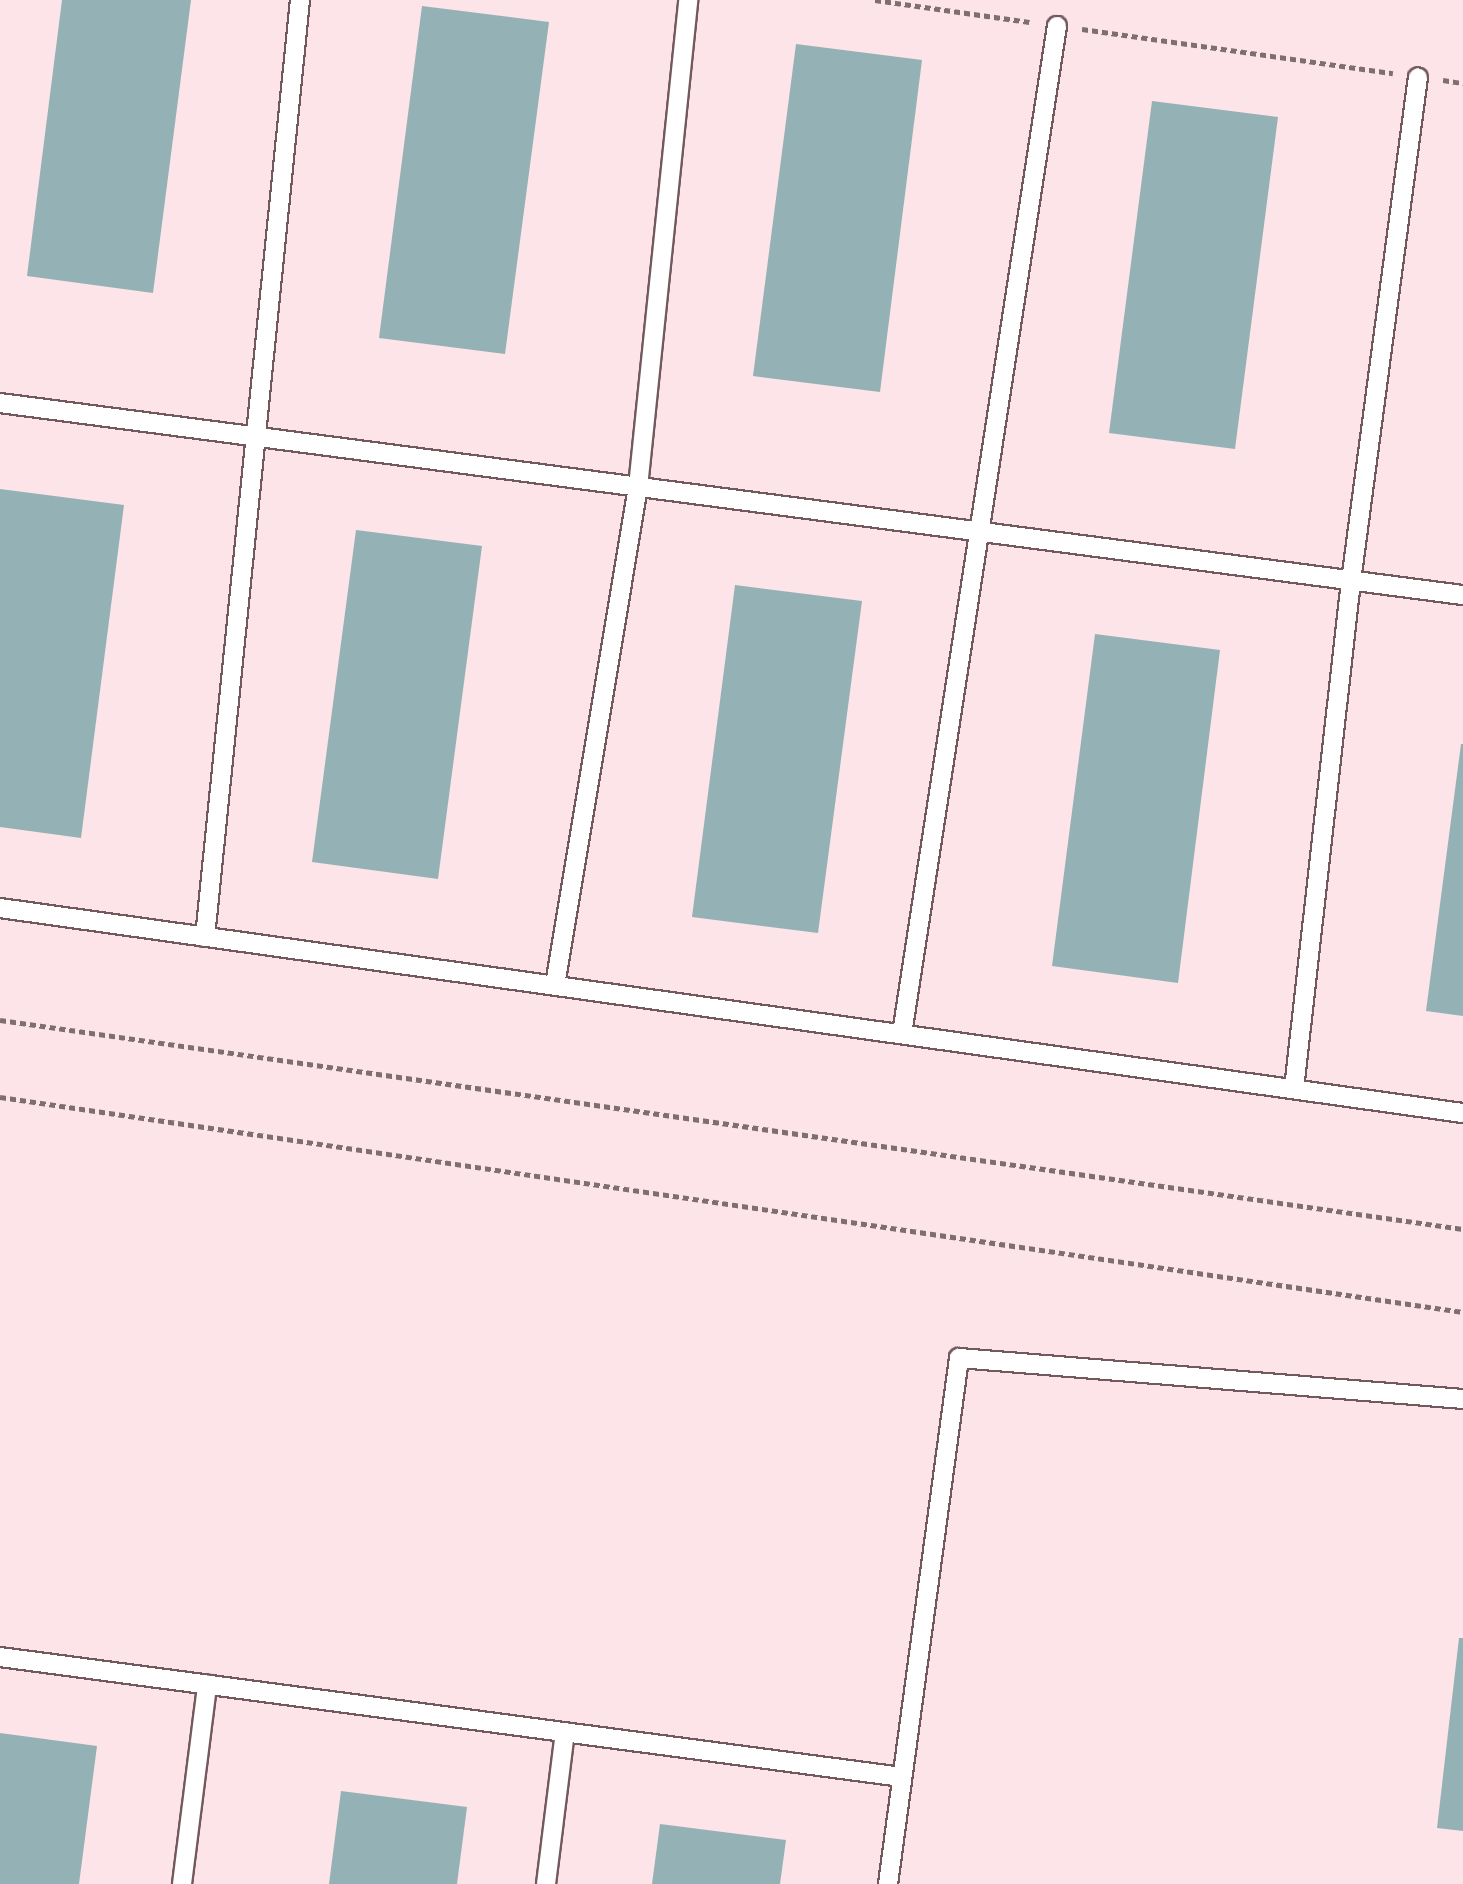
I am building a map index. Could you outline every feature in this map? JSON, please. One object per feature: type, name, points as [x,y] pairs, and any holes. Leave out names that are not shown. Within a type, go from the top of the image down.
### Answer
[{"type":"lane","points":[[205,937],[300,0]]},
{"type":"lane","points":[[555,985],[638,487],[688,0]]},
{"type":"lane","points":[[902,1034],[1057,26]]},
{"type":"lane","points":[[1294,1089],[1351,581],[1418,77]]},
{"type":"lane","points":[[0,403],[1463,595]]},
{"type":"lane","points":[[0,908],[1463,1113]]},
{"type":"lane","points":[[888,1884],[959,1358],[1463,1399]]},
{"type":"lane","points":[[0,1657],[902,1777]]},
{"type":"lane","points":[[182,1884],[207,1685]]},
{"type":"lane","points":[[546,1884],[565,1732]]},
{"type":"path","points":[[875,0],[1463,83]]},
{"type":"path","points":[[0,1020],[1463,1229]]},
{"type":"path","points":[[0,1097],[1463,1312]]},
{"type":"building","points":[[62,0],[191,0],[153,293],[27,276]]},
{"type":"building","points":[[422,6],[549,22],[505,354],[379,338]]},
{"type":"building","points":[[796,44],[922,60],[880,392],[753,376]]},
{"type":"building","points":[[1152,101],[1278,117],[1235,449],[1109,433]]},
{"type":"building","points":[[0,489],[124,505],[81,838],[0,827]]},
{"type":"building","points":[[356,530],[482,546],[438,879],[312,862]]},
{"type":"building","points":[[735,585],[862,601],[818,933],[692,917]]},
{"type":"building","points":[[1095,634],[1220,650],[1178,983],[1052,966]]},
{"type":"building","points":[[1463,744],[1463,1016],[1426,1011]]},
{"type":"building","points":[[1459,1638],[1463,1638],[1463,1831],[1437,1828]]},
{"type":"building","points":[[0,1733],[97,1746],[79,1884],[0,1884]]},
{"type":"building","points":[[341,1791],[467,1807],[457,1884],[329,1884]]},
{"type":"building","points":[[660,1824],[786,1840],[780,1884],[652,1884]]}]
